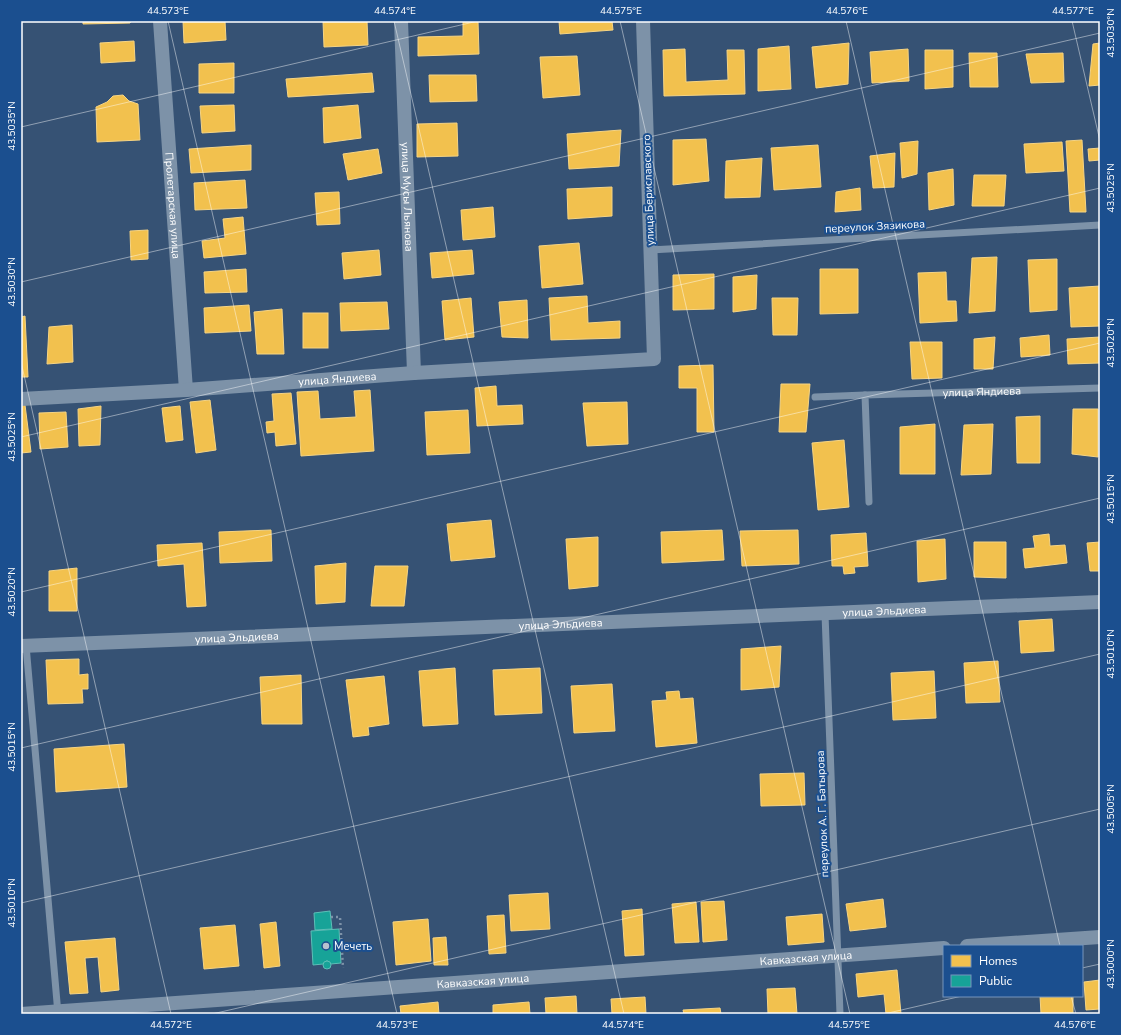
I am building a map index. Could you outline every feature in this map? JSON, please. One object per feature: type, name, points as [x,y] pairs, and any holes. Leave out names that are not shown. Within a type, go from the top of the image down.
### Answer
[{"type":"street","name":"Пролетарская улица","points":[[160,21],[186,390]]},
{"type":"street","name":"улица Мусы Льянова","points":[[401,21],[414,373]]},
{"type":"street","name":"улица Бериславского","points":[[643,21],[654,359]]},
{"type":"street","name":"улица Яндиева","points":[[21,399],[186,390],[414,373],[654,359]]},
{"type":"street","name":"улица Эльдиева","points":[[24,646],[1100,602]]},
{"type":"street","points":[[982,945],[1100,937]]},
{"type":"street","name":"Кавказская улица","points":[[21,1014],[58,1013],[943,948]]},
{"type":"lane","name":"переулок Зязикова","points":[[650,250],[1100,225]]},
{"type":"lane","name":"улица Яндиева","points":[[815,397],[1100,388]]},
{"type":"lane","points":[[864,395],[869,502]]},
{"type":"lane","name":"переулок А. Г. Батырова","points":[[825,614],[839,955],[840,1014]]},
{"type":"lane","points":[[24,646],[58,1013]]},
{"type":"path","points":[[331,917],[340,917],[344,968]]},
{"type":"building: Homes","points":[[83,21],[131,21],[130,23],[83,24]]},
{"type":"building: Homes","points":[[183,21],[225,21],[226,40],[184,43]]},
{"type":"building: Homes","points":[[323,21],[367,21],[368,45],[324,47]]},
{"type":"building: Homes","points":[[463,21],[478,21],[479,54],[418,56],[418,37],[463,36]]},
{"type":"building: Homes","points":[[559,21],[612,21],[613,30],[560,34]]},
{"type":"building: Homes","points":[[134,41],[135,61],[101,63],[100,43]]},
{"type":"building: Homes","points":[[849,43],[848,84],[816,88],[812,47]]},
{"type":"building: Homes","points":[[1100,43],[1100,85],[1089,86],[1093,44]]},
{"type":"building: Homes","points":[[789,46],[791,89],[758,91],[758,49]]},
{"type":"building: Homes","points":[[685,49],[686,82],[728,80],[727,50],[744,50],[745,94],[664,96],[663,50]]},
{"type":"building: Homes","points":[[908,49],[909,81],[872,83],[870,52]]},
{"type":"building: Homes","points":[[925,50],[953,50],[953,87],[925,89]]},
{"type":"building: Homes","points":[[969,53],[997,53],[998,87],[970,87]]},
{"type":"building: Homes","points":[[1063,53],[1064,82],[1031,83],[1026,54]]},
{"type":"building: Homes","points":[[577,56],[580,95],[543,98],[540,57]]},
{"type":"building: Homes","points":[[234,63],[234,93],[199,93],[199,64]]},
{"type":"building: Homes","points":[[372,73],[374,92],[288,97],[286,79]]},
{"type":"building: Homes","points":[[429,75],[476,75],[477,101],[430,102]]},
{"type":"building: Homes","points":[[123,95],[129,101],[138,104],[140,140],[97,142],[96,107],[107,102],[113,96]]},
{"type":"building: Homes","points":[[234,105],[235,131],[202,133],[200,106]]},
{"type":"building: Homes","points":[[358,105],[361,138],[324,143],[323,108]]},
{"type":"building: Homes","points":[[457,123],[458,156],[417,157],[417,124]]},
{"type":"building: Homes","points":[[621,130],[619,166],[569,169],[567,134]]},
{"type":"building: Homes","points":[[706,139],[709,181],[673,185],[673,140]]},
{"type":"building: Homes","points":[[1082,140],[1086,212],[1070,212],[1066,141]]},
{"type":"building: Homes","points":[[918,141],[917,174],[902,178],[900,143]]},
{"type":"building: Homes","points":[[1062,142],[1064,171],[1026,173],[1024,144]]},
{"type":"building: Homes","points":[[251,145],[251,170],[191,173],[189,149]]},
{"type":"building: Homes","points":[[818,145],[821,187],[774,190],[771,148]]},
{"type":"building: Homes","points":[[1100,148],[1100,160],[1089,161],[1088,149]]},
{"type":"building: Homes","points":[[378,149],[382,173],[348,180],[343,154]]},
{"type":"building: Homes","points":[[895,153],[894,187],[873,188],[870,156]]},
{"type":"building: Homes","points":[[762,158],[760,197],[725,198],[726,161]]},
{"type":"building: Homes","points":[[953,169],[954,205],[929,210],[928,173]]},
{"type":"building: Homes","points":[[974,175],[1006,175],[1004,206],[972,206]]},
{"type":"building: Homes","points":[[245,180],[247,208],[195,210],[194,183]]},
{"type":"building: Homes","points":[[612,187],[612,216],[568,219],[567,189]]},
{"type":"building: Homes","points":[[860,188],[861,210],[835,212],[836,192]]},
{"type":"building: Homes","points":[[339,192],[340,224],[317,225],[315,193]]},
{"type":"building: Homes","points":[[493,207],[495,237],[463,240],[461,210]]},
{"type":"building: Homes","points":[[243,217],[246,254],[204,258],[202,241],[225,238],[223,219]]},
{"type":"building: Homes","points":[[148,230],[148,259],[131,260],[130,231]]},
{"type":"building: Homes","points":[[579,243],[583,284],[542,288],[539,246]]},
{"type":"building: Homes","points":[[379,250],[381,275],[344,279],[342,253]]},
{"type":"building: Homes","points":[[472,250],[474,274],[432,278],[430,253]]},
{"type":"building: Homes","points":[[997,257],[995,311],[969,313],[972,258]]},
{"type":"building: Homes","points":[[1057,259],[1057,310],[1030,312],[1028,260]]},
{"type":"building: Homes","points":[[246,269],[247,292],[205,293],[204,272]]},
{"type":"building: Homes","points":[[820,269],[858,269],[858,313],[820,314]]},
{"type":"building: Homes","points":[[946,272],[947,301],[956,301],[957,321],[920,323],[918,273]]},
{"type":"building: Homes","points":[[714,274],[714,309],[673,310],[673,275]]},
{"type":"building: Homes","points":[[757,275],[756,309],[733,312],[733,277]]},
{"type":"building: Homes","points":[[1100,286],[1100,326],[1071,327],[1069,288]]},
{"type":"building: Homes","points":[[587,296],[588,323],[620,321],[620,338],[551,340],[549,298]]},
{"type":"building: Homes","points":[[471,298],[474,337],[445,340],[442,301]]},
{"type":"building: Homes","points":[[772,298],[798,298],[797,335],[773,335]]},
{"type":"building: Homes","points":[[527,300],[528,338],[502,337],[499,302]]},
{"type":"building: Homes","points":[[387,302],[389,329],[341,331],[340,303]]},
{"type":"building: Homes","points":[[249,305],[251,331],[205,333],[204,308]]},
{"type":"building: Homes","points":[[282,309],[284,354],[257,354],[254,312]]},
{"type":"building: Homes","points":[[303,313],[328,313],[328,348],[303,348]]},
{"type":"building: Homes","points":[[25,316],[28,377],[21,377],[21,317]]},
{"type":"building: Homes","points":[[72,325],[73,362],[47,364],[49,327]]},
{"type":"building: Homes","points":[[1049,335],[1050,355],[1021,357],[1020,338]]},
{"type":"building: Homes","points":[[995,337],[993,369],[974,369],[974,339]]},
{"type":"building: Homes","points":[[1100,337],[1100,363],[1068,364],[1067,339]]},
{"type":"building: Homes","points":[[910,342],[942,342],[942,378],[912,379]]},
{"type":"building: Homes","points":[[713,365],[714,432],[697,432],[697,388],[679,388],[679,366]]},
{"type":"building: Homes","points":[[781,384],[810,384],[806,432],[779,432]]},
{"type":"building: Homes","points":[[496,386],[497,406],[522,405],[523,424],[477,426],[475,388]]},
{"type":"building: Homes","points":[[370,390],[374,451],[301,456],[297,392],[318,391],[320,419],[356,417],[354,391]]},
{"type":"building: Homes","points":[[291,393],[296,444],[276,446],[275,432],[267,433],[266,422],[274,421],[272,394]]},
{"type":"building: Homes","points":[[210,400],[216,450],[196,453],[190,402]]},
{"type":"building: Homes","points":[[627,402],[628,444],[587,446],[583,403]]},
{"type":"building: Homes","points":[[25,405],[31,452],[21,453],[21,406]]},
{"type":"building: Homes","points":[[101,406],[100,445],[79,446],[78,409]]},
{"type":"building: Homes","points":[[180,406],[183,440],[166,442],[162,408]]},
{"type":"building: Homes","points":[[1073,409],[1098,409],[1098,457],[1072,454]]},
{"type":"building: Homes","points":[[468,410],[470,453],[427,455],[425,412]]},
{"type":"building: Homes","points":[[66,412],[68,447],[40,449],[39,413]]},
{"type":"building: Homes","points":[[1040,416],[1040,463],[1017,463],[1016,417]]},
{"type":"building: Homes","points":[[935,424],[935,474],[900,474],[900,427]]},
{"type":"building: Homes","points":[[993,424],[991,474],[961,475],[964,425]]},
{"type":"building: Homes","points":[[844,440],[849,507],[818,510],[812,443]]},
{"type":"building: Homes","points":[[491,520],[495,557],[451,561],[447,524]]},
{"type":"building: Homes","points":[[271,530],[272,561],[220,563],[219,532]]},
{"type":"building: Homes","points":[[722,530],[724,560],[662,563],[661,532]]},
{"type":"building: Homes","points":[[798,530],[799,564],[742,566],[740,531]]},
{"type":"building: Homes","points":[[866,533],[868,566],[854,567],[855,573],[844,574],[843,566],[832,566],[831,535]]},
{"type":"building: Homes","points":[[1049,534],[1050,546],[1065,545],[1067,563],[1025,568],[1023,549],[1035,548],[1033,536]]},
{"type":"building: Homes","points":[[598,537],[598,586],[569,589],[566,539]]},
{"type":"building: Homes","points":[[945,539],[946,579],[918,582],[917,541]]},
{"type":"building: Homes","points":[[974,542],[1006,542],[1006,578],[974,577]]},
{"type":"building: Homes","points":[[1100,542],[1100,571],[1090,571],[1087,543]]},
{"type":"building: Homes","points":[[202,543],[206,606],[187,607],[184,564],[158,566],[157,545]]},
{"type":"building: Homes","points":[[346,563],[345,602],[316,604],[315,566]]},
{"type":"building: Homes","points":[[375,566],[408,566],[404,606],[371,606]]},
{"type":"building: Homes","points":[[77,568],[77,611],[49,611],[49,571]]},
{"type":"building: Homes","points":[[1052,619],[1054,651],[1021,653],[1019,621]]},
{"type":"building: Homes","points":[[781,646],[779,687],[741,690],[741,649]]},
{"type":"building: Homes","points":[[79,659],[79,675],[88,674],[88,689],[82,689],[83,703],[48,704],[46,660]]},
{"type":"building: Homes","points":[[998,661],[1000,702],[966,703],[964,663]]},
{"type":"building: Homes","points":[[455,668],[458,724],[423,726],[419,671]]},
{"type":"building: Homes","points":[[540,668],[542,713],[495,715],[493,670]]},
{"type":"building: Homes","points":[[934,671],[936,718],[893,720],[891,673]]},
{"type":"building: Homes","points":[[301,675],[302,724],[262,724],[260,677]]},
{"type":"building: Homes","points":[[384,676],[389,724],[368,727],[369,735],[353,737],[346,680]]},
{"type":"building: Homes","points":[[612,684],[615,731],[574,733],[571,686]]},
{"type":"building: Homes","points":[[679,691],[680,699],[693,698],[697,743],[656,747],[652,701],[667,700],[666,692]]},
{"type":"building: Homes","points":[[124,744],[127,787],[56,792],[54,749]]},
{"type":"building: Homes","points":[[804,773],[805,805],[761,806],[760,774]]},
{"type":"building: Homes","points":[[548,893],[550,929],[511,931],[509,895]]},
{"type":"building: Homes","points":[[883,899],[886,927],[850,931],[846,904]]},
{"type":"building: Homes","points":[[724,901],[727,940],[703,942],[701,902]]},
{"type":"building: Homes","points":[[696,902],[699,942],[675,943],[672,904]]},
{"type":"building: Homes","points":[[642,909],[644,955],[625,956],[622,911]]},
{"type":"building: Homes","points":[[822,914],[824,942],[788,945],[786,917]]},
{"type":"building: Homes","points":[[504,915],[506,953],[489,954],[487,916]]},
{"type":"building: Homes","points":[[428,919],[431,961],[396,965],[393,922]]},
{"type":"building: Homes","points":[[276,922],[280,966],[264,968],[260,924]]},
{"type":"building: Homes","points":[[235,925],[239,966],[204,969],[200,928]]},
{"type":"building: Homes","points":[[446,937],[448,965],[434,965],[433,938]]},
{"type":"building: Homes","points":[[115,938],[119,990],[101,992],[98,957],[85,958],[88,993],[70,994],[65,942]]},
{"type":"building: Homes","points":[[897,970],[901,1014],[886,1014],[884,994],[858,997],[856,974]]},
{"type":"building: Homes","points":[[1100,980],[1100,1009],[1086,1010],[1084,982]]},
{"type":"building: Homes","points":[[795,988],[797,1014],[768,1014],[767,989]]},
{"type":"building: Homes","points":[[576,996],[577,1014],[546,1014],[545,998]]},
{"type":"building: Homes","points":[[645,997],[646,1014],[612,1014],[611,999]]},
{"type":"building: Homes","points":[[1040,997],[1073,997],[1073,1014],[1041,1014]]},
{"type":"building: Homes","points":[[438,1002],[439,1014],[401,1014],[400,1006]]},
{"type":"building: Homes","points":[[529,1002],[530,1014],[493,1014],[493,1005]]},
{"type":"building: Homes","points":[[720,1008],[721,1014],[684,1014],[683,1010]]},
{"type":"building: Public","points":[[330,911],[332,929],[315,930],[314,913]]},
{"type":"building: Public","name":"Мечеть","points":[[339,929],[341,963],[331,964],[326,961],[323,964],[313,965],[311,931]]},
{"type":"building: Public","points":[[325,961],[329,961],[331,965],[329,969],[325,969],[323,967],[323,963]]},
{"type":"place","name":"Мечеть","points":[[326,946]]}]
